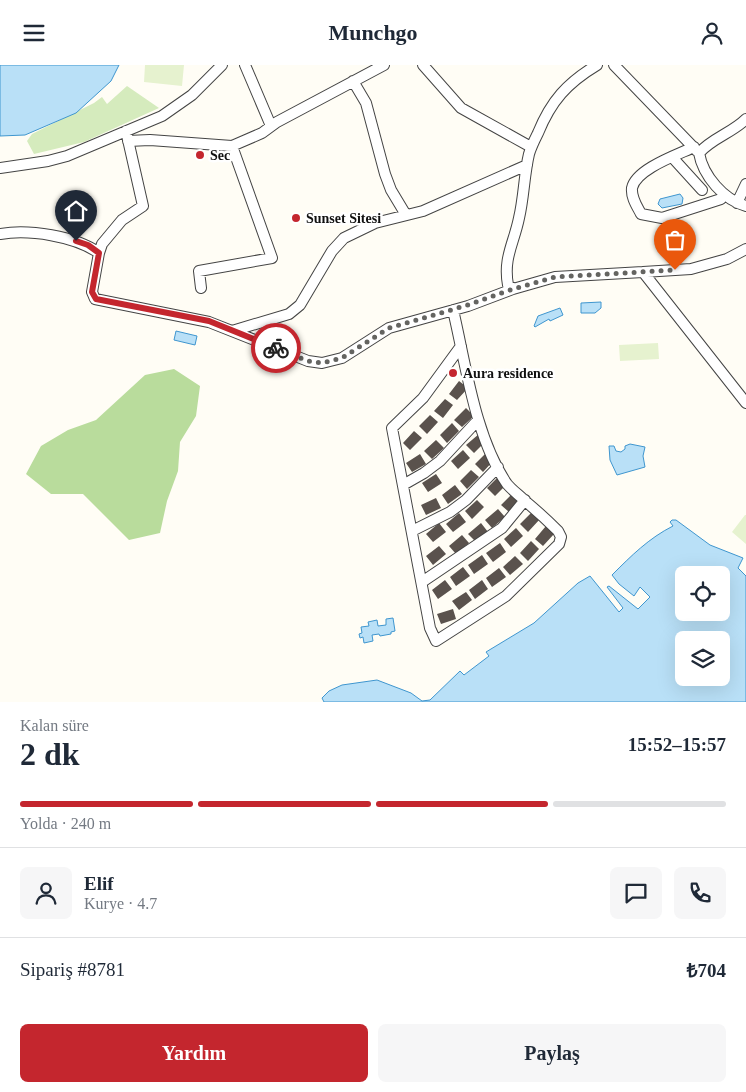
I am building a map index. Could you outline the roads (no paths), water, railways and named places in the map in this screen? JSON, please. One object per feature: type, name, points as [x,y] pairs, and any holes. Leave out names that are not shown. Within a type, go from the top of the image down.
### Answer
[{"type":"street","points":[[0,168],[48,161],[127,136],[162,116],[192,95],[222,65]]},
{"type":"street","points":[[245,65],[271,126]]},
{"type":"street","points":[[127,136],[150,141],[232,146],[262,133],[271,126],[384,65]]},
{"type":"street","points":[[423,65],[461,108],[531,147]]},
{"type":"street","points":[[513,289],[508,285],[505,272],[507,257],[519,219],[531,147],[546,113],[561,93],[579,76],[597,65]]},
{"type":"street","points":[[614,65],[696,150],[708,177],[719,189],[742,205],[746,184]]},
{"type":"street","points":[[353,81],[366,103],[384,174],[406,215]]},
{"type":"street","points":[[721,199],[662,218],[641,214],[634,201],[632,188],[637,178],[648,169],[672,157],[696,150],[730,132],[746,119]]},
{"type":"street","points":[[127,136],[144,206],[122,220],[102,243],[92,292],[96,299],[209,321],[308,361],[322,363],[342,358],[389,328],[453,310],[513,289],[555,277],[692,269],[727,259],[746,249]]},
{"type":"street","points":[[201,288],[199,271],[272,258],[232,146]]},
{"type":"street","points":[[672,157],[702,190]]},
{"type":"street","points":[[232,331],[289,314],[300,305],[332,251],[344,238],[376,223],[423,211],[527,165]]},
{"type":"street","points":[[0,234],[13,232],[65,237],[88,245],[99,253]]},
{"type":"street","points":[[643,272],[746,403]]},
{"type":"street","points":[[453,310],[480,427],[498,467],[508,485],[558,531],[561,537],[559,544],[506,596],[436,641],[430,628],[392,428],[423,398],[461,345]]},
{"type":"street","points":[[403,485],[440,461],[478,420]]},
{"type":"street","points":[[412,531],[450,512],[466,500],[498,467]]},
{"type":"street","points":[[422,582],[502,528],[525,500]]},
{"type":"water","points":[[0,65],[119,65],[111,81],[76,113],[25,135],[0,136]]},
{"type":"water","points":[[680,194],[683,198],[682,204],[662,208],[658,204],[660,199]]},
{"type":"water","points":[[601,302],[601,308],[595,313],[581,313],[581,303]]},
{"type":"water","points":[[560,308],[563,315],[534,326],[538,316]]},
{"type":"water","points":[[176,331],[197,336],[195,345],[174,340]]},
{"type":"water","points":[[630,444],[645,447],[643,456],[645,467],[617,475],[610,460],[609,446],[614,446],[616,451],[621,452],[625,449],[625,446]]},
{"type":"water","points":[[676,520],[710,545],[743,558],[738,568],[746,576],[746,702],[324,702],[322,698],[329,691],[342,685],[377,680],[411,693],[422,701],[430,700],[460,671],[464,675],[489,656],[486,652],[534,623],[578,583],[590,576],[619,612],[623,608],[607,587],[609,586],[638,609],[650,597],[640,587],[634,596],[619,584],[612,575],[633,554],[673,526],[670,522]]},
{"type":"water","points":[[393,618],[395,631],[391,632],[391,634],[372,635],[373,641],[364,643],[363,637],[360,638],[359,634],[362,633],[361,627],[369,626],[368,622],[377,620],[378,626],[386,625],[386,619]]},
{"type":"place","name":"Sec","points":[[200,155]]},
{"type":"place","name":"Sunset Sitesi","points":[[296,218]]},
{"type":"place","name":"Aura residence","points":[[453,373]]}]
